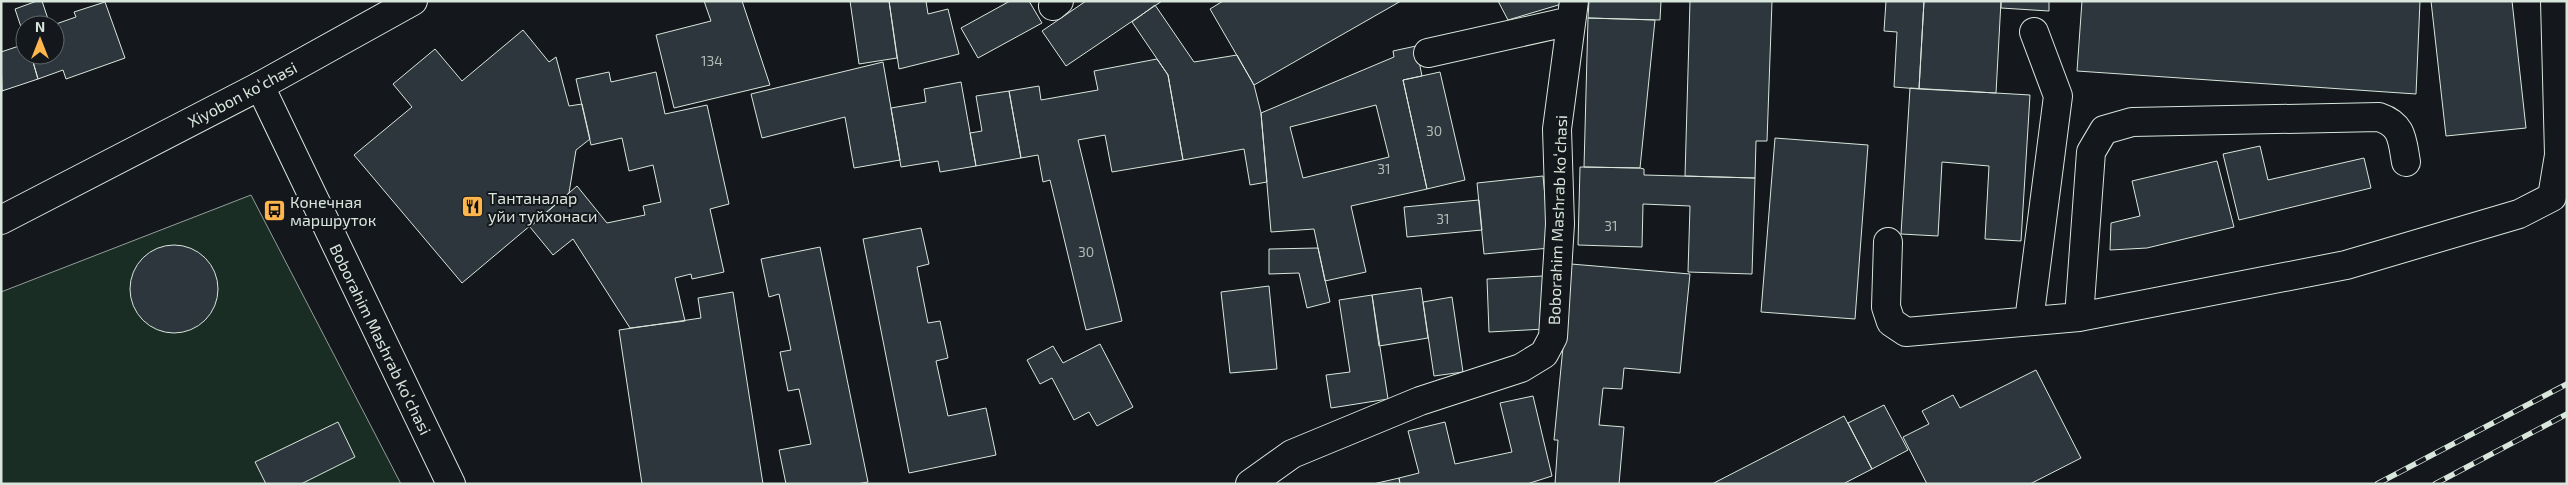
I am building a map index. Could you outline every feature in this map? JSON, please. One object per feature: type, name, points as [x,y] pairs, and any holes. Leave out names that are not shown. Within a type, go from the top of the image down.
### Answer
[{"type":"street","name":"Xiyobon koʻchasi","points":[[1,220],[260,86],[413,1]]},
{"type":"street","points":[[1888,242],[1886,307],[1891,322],[1906,332],[2079,317],[2346,265],[2519,214],[2552,197],[2563,154],[2555,1]]},
{"type":"street","name":"Boborahim Mashrab koʻchasi","points":[[1258,482],[1292,454],[1420,402],[1521,368],[1544,354],[1553,337],[1560,224],[1558,129],[1572,11]]},
{"type":"street","points":[[1428,53],[1572,11]]},
{"type":"street","points":[[2029,321],[2058,96],[2034,32]]},
{"type":"street","name":"Boborahim Mashrab koʻchasi","points":[[260,86],[451,484]]},
{"type":"street","points":[[2079,317],[2091,152],[2104,130],[2132,122],[2379,117],[2392,121],[2402,135],[2406,162]]},
{"type":"street","name":"Xiyobon koʻchasi","points":[[1,211],[69,184]]},
{"type":"street","points":[[1,197],[69,184]]},
{"type":"green space","points":[[251,195],[401,484],[1,484],[1,292]]},
{"type":"building","points":[[42,1],[47,15],[17,15],[15,9]]},
{"type":"building","points":[[704,1],[742,1],[770,85],[674,108],[656,35],[711,21]]},
{"type":"building","points":[[850,1],[889,1],[897,58],[859,64]]},
{"type":"building","points":[[889,1],[926,1],[928,14],[948,9],[959,54],[899,69]]},
{"type":"building","points":[[1010,1],[1029,1],[1042,23],[978,58],[961,28]]},
{"type":"building","points":[[1086,1],[1162,1],[1066,66],[1042,31]]},
{"type":"building","points":[[1223,1],[1401,1],[1254,85],[1210,9]]},
{"type":"building","points":[[1498,1],[1565,1],[1565,3],[1508,20]]},
{"type":"building","points":[[1589,1],[1661,1],[1660,20],[1588,18]]},
{"type":"building","points":[[1690,1],[1772,1],[1767,141],[1756,141],[1755,178],[1685,176]]},
{"type":"building","points":[[1886,1],[1924,1],[1919,89],[1894,87],[1897,32],[1884,31]]},
{"type":"building","points":[[1924,1],[2001,1],[1996,93],[1919,89]]},
{"type":"building","points":[[2001,1],[2049,1],[2049,11],[2001,8]]},
{"type":"building","points":[[2082,1],[2420,1],[2416,94],[2077,71]]},
{"type":"building","points":[[2431,1],[2512,1],[2526,128],[2446,136]]},
{"type":"building","points":[[105,2],[125,58],[66,79],[63,70],[38,79],[34,65],[65,65],[65,21],[76,17],[74,12]]},
{"type":"building","points":[[1155,5],[1194,62],[1237,55],[1254,85],[1261,113],[1267,182],[1250,185],[1244,149],[1183,160],[1168,75],[1132,22]]},
{"type":"building","points":[[1588,18],[1655,20],[1640,168],[1584,167]]},
{"type":"building","points":[[523,30],[549,62],[556,57],[569,106],[582,104],[590,139],[576,150],[569,193],[462,283],[354,155],[412,107],[393,84],[435,49],[462,81]]},
{"type":"building","points":[[1416,46],[1422,76],[1403,80],[1427,189],[1351,206],[1366,272],[1325,281],[1314,229],[1271,232],[1261,113],[1394,57],[1393,51]],"holes":[[[1376,105],[1389,157],[1303,178],[1290,127]]]},
{"type":"building","points":[[15,47],[15,65],[34,65],[38,79],[2,91],[1,52]]},
{"type":"building","points":[[1157,59],[1168,75],[1183,160],[1112,172],[1105,135],[1078,140],[1122,321],[1086,330],[1050,180],[1043,182],[1038,155],[1021,158],[1009,91],[1039,86],[1041,100],[1098,90],[1094,71]]},
{"type":"building","points":[[883,62],[900,160],[854,168],[845,117],[762,138],[751,94]]},
{"type":"building","points":[[609,72],[611,82],[656,72],[665,114],[707,105],[729,204],[710,209],[724,272],[692,279],[691,274],[675,278],[685,321],[630,328],[573,239],[553,255],[530,227],[577,186],[607,223],[645,215],[643,206],[661,202],[653,165],[629,171],[622,138],[591,145],[576,79]]},
{"type":"building","points":[[1440,72],[1465,180],[1427,189],[1403,80]]},
{"type":"building","points":[[961,82],[976,166],[940,172],[938,161],[901,167],[891,108],[926,102],[924,89]]},
{"type":"building","points":[[1910,88],[2030,95],[2021,241],[1985,239],[1989,166],[1942,162],[1938,236],[1901,234]]},
{"type":"building","points":[[1009,91],[1021,158],[976,166],[970,133],[982,131],[976,96]]},
{"type":"building","points":[[1775,138],[1868,145],[1855,319],[1761,312]]},
{"type":"building","points":[[2260,146],[2268,180],[2364,158],[2371,188],[2239,220],[2223,154]]},
{"type":"building","points":[[2217,161],[2234,227],[2147,248],[2110,250],[2111,223],[2140,216],[2132,181]]},
{"type":"building","points":[[1580,167],[1640,168],[1644,169],[1644,175],[1755,178],[1752,274],[1688,272],[1690,206],[1643,204],[1642,247],[1578,245]]},
{"type":"building","points":[[1543,176],[1550,248],[1484,254],[1477,183]]},
{"type":"building","points":[[1479,200],[1482,230],[1407,237],[1404,207]]},
{"type":"building","points":[[921,228],[929,264],[917,267],[928,323],[940,321],[948,358],[936,361],[948,416],[986,408],[996,455],[909,473],[863,239]]},
{"type":"building","points":[[174,245],[191,249],[205,258],[214,272],[218,289],[214,306],[205,320],[191,329],[174,333],[157,329],[143,320],[134,306],[130,289],[134,272],[143,258],[157,249]]},
{"type":"building","points":[[820,247],[868,482],[857,484],[786,484],[779,450],[811,444],[799,389],[788,391],[780,352],[791,350],[779,294],[769,297],[761,259]]},
{"type":"building","points":[[1318,248],[1330,302],[1307,308],[1299,273],[1269,274],[1269,249]]},
{"type":"building","points":[[1571,264],[1690,274],[1680,373],[1624,368],[1622,389],[1603,388],[1599,425],[1624,427],[1619,484],[1555,484],[1558,440],[1554,440]]},
{"type":"building","points":[[1543,276],[1545,329],[1489,332],[1487,279]]},
{"type":"building","points":[[1269,286],[1277,369],[1230,373],[1221,292]]},
{"type":"building","points":[[1421,288],[1428,338],[1379,346],[1372,295]]},
{"type":"building","points":[[733,292],[763,484],[642,484],[619,330],[701,318],[698,298]]},
{"type":"building","points":[[1372,295],[1388,399],[1331,408],[1326,375],[1350,372],[1339,300]]},
{"type":"building","points":[[1452,297],[1463,372],[1434,376],[1423,302]]},
{"type":"building","points":[[1100,344],[1133,407],[1097,426],[1089,412],[1074,420],[1052,378],[1040,384],[1027,360],[1053,346],[1063,363]]},
{"type":"building","points":[[2036,370],[2081,458],[2030,484],[1927,484],[1903,437],[1929,424],[1922,411],[1953,395],[1960,408]]},
{"type":"building","points":[[1533,396],[1552,476],[1527,484],[1400,484],[1399,478],[1419,473],[1408,431],[1445,422],[1455,464],[1512,452],[1500,403]]},
{"type":"building","points":[[1884,405],[1908,450],[1872,469],[1848,423]]},
{"type":"building","points":[[1844,416],[1872,469],[1843,484],[1712,484]]},
{"type":"building","points":[[338,422],[355,457],[301,484],[266,484],[255,462]]},
{"type":"building","points":[[1399,478],[1400,484],[1373,484]]},
{"type":"railway","points":[[2377,484],[2567,384]]},
{"type":"railway","points":[[2435,484],[2567,414]]},
{"type":"place","name":"Тантаналар уйи туйхонаси","points":[[472,206]]},
{"type":"place","name":"Конечная маршруток","points":[[274,210]]}]
